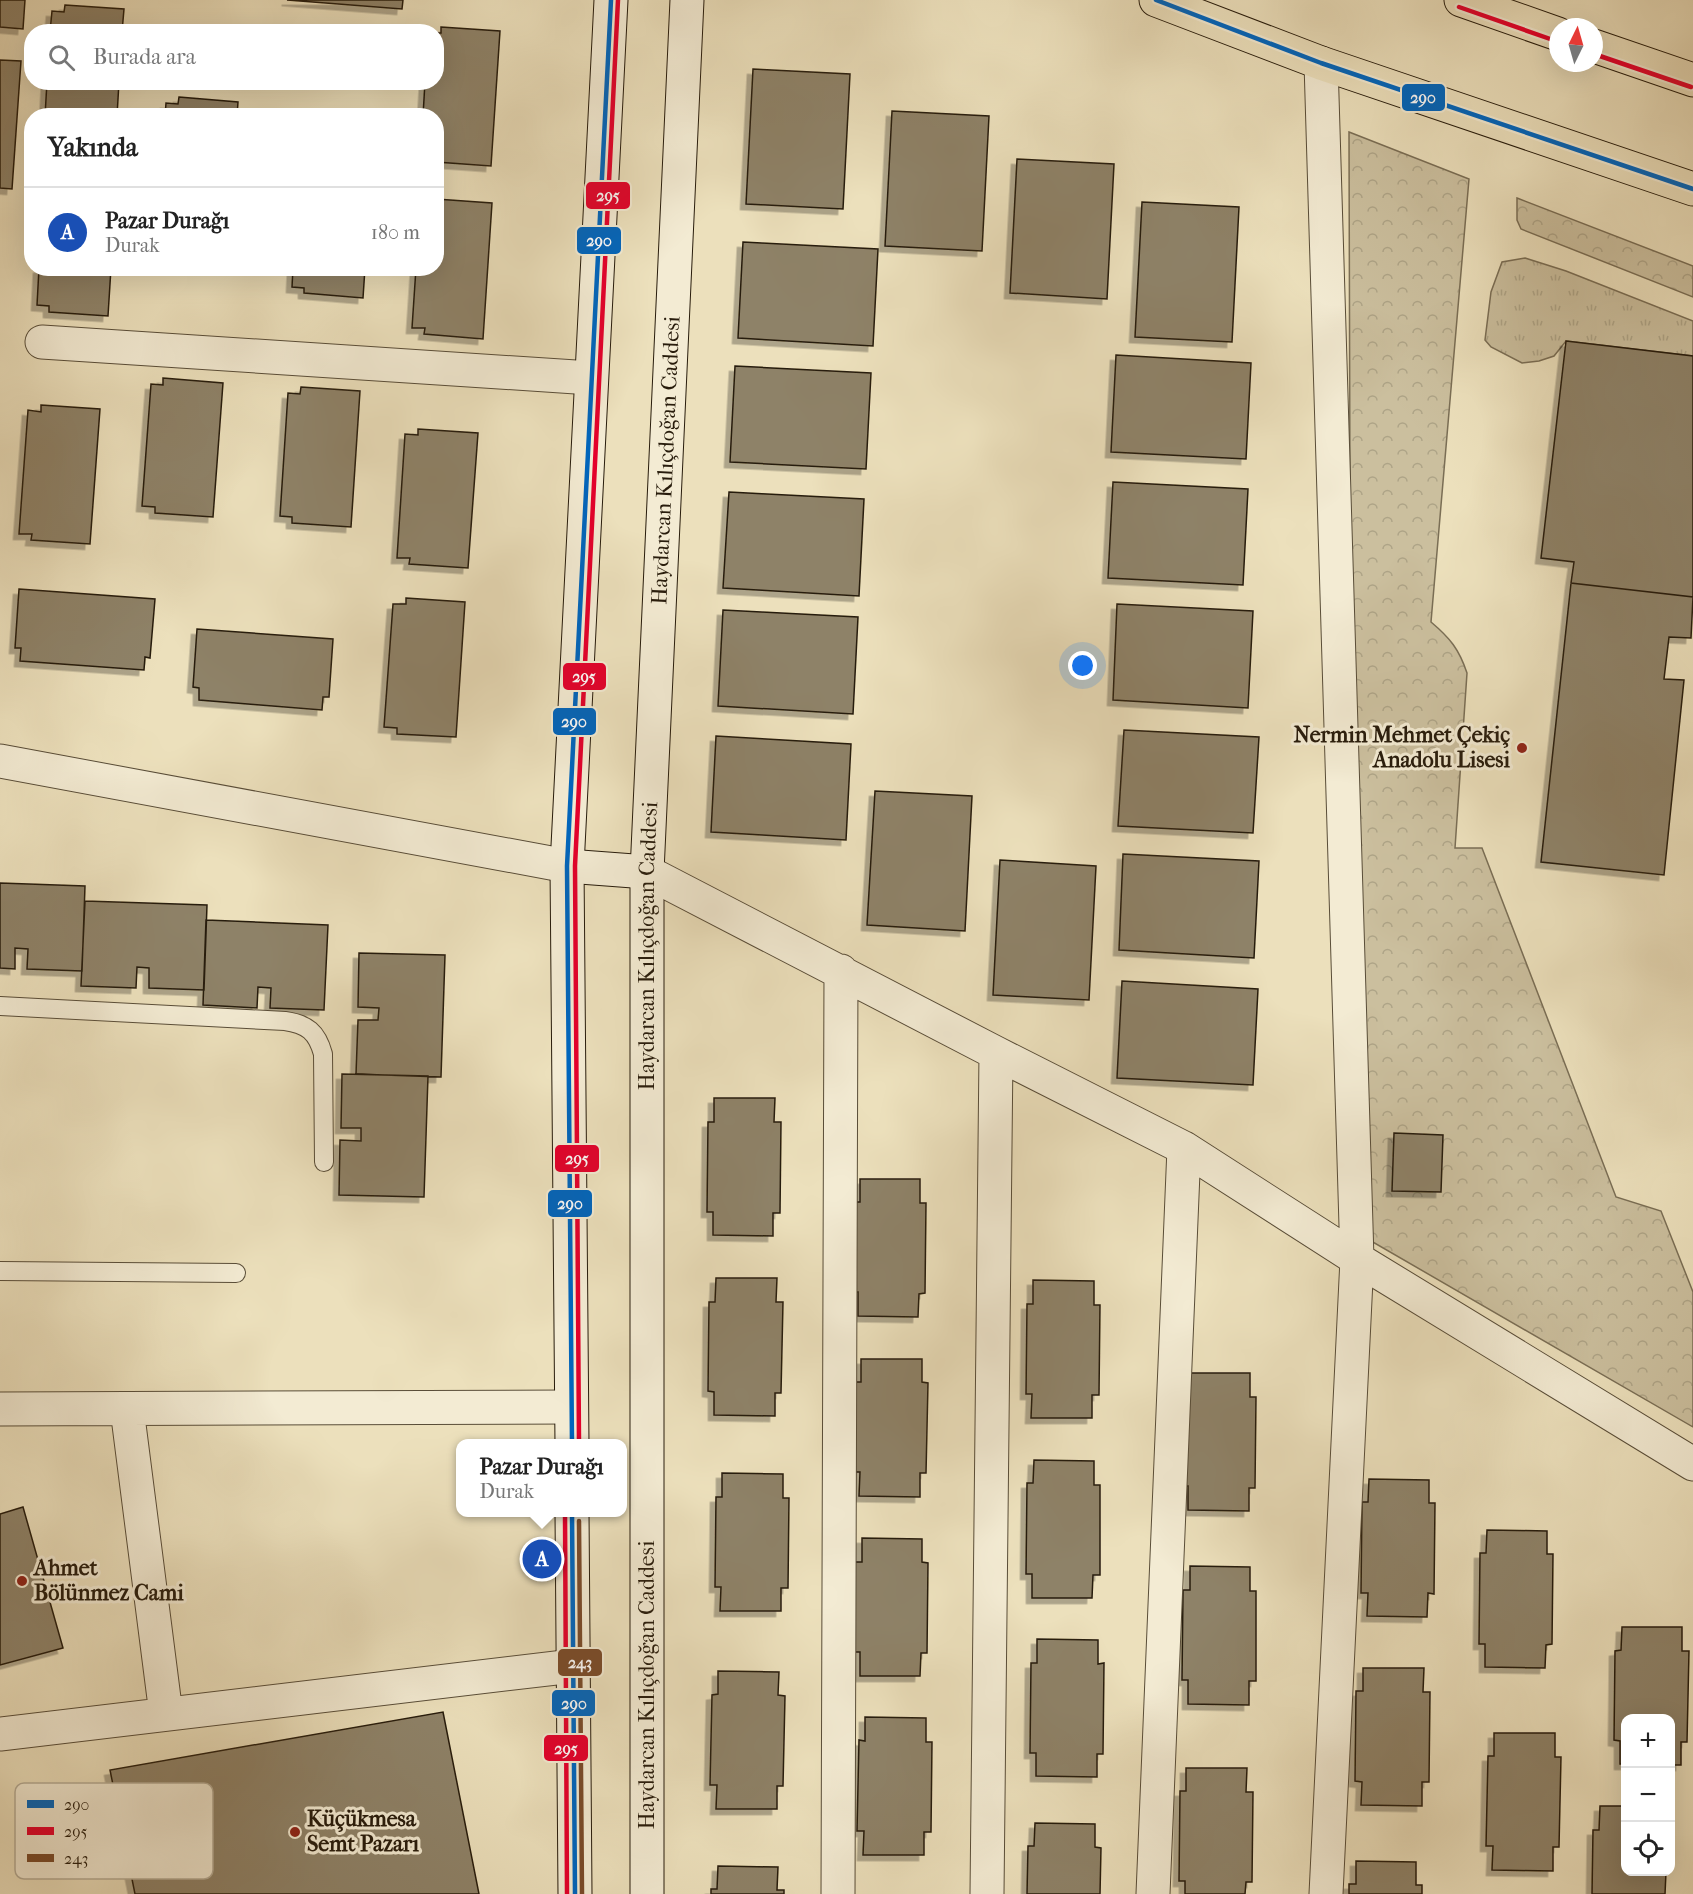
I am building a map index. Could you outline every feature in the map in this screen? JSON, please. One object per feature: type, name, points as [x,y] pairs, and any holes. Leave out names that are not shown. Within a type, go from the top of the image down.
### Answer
[{"type":"main road","points":[[1156,0],[1321,63],[1693,189]]},
{"type":"main road","points":[[1461,0],[1549,30]]},
{"type":"main road","points":[[1603,49],[1693,80]]},
{"type":"street","points":[[572,1439],[567,866],[611,0]]},
{"type":"street","name":"Haydarcan Kılıçdoğan Caddesi","points":[[647,1894],[647,872],[687,0]]},
{"type":"street","points":[[1321,63],[1357,1258],[1326,1894]]},
{"type":"street","points":[[42,342],[591,378]]},
{"type":"street","points":[[0,761],[567,866],[647,872],[1184,1148],[1357,1258],[1693,1464]]},
{"type":"street","points":[[838,1894],[840,971]]},
{"type":"street","points":[[987,1894],[996,1053]]},
{"type":"street","points":[[1153,1894],[1184,1148]]},
{"type":"street","points":[[0,1409],[572,1407]]},
{"type":"street","points":[[127,1409],[166,1714]]},
{"type":"street","points":[[572,1517],[575,1894]]},
{"type":"street","points":[[0,1734],[573,1666]]},
{"type":"lane","points":[[0,1006],[285,1021],[308,1027],[320,1043],[323,1054],[324,1162]]},
{"type":"lane","points":[[0,1271],[236,1274]]},
{"type":"green space","points":[[1349,132],[1469,179],[1431,622],[1453,644],[1467,673],[1455,848],[1482,848],[1616,1197],[1661,1211],[1693,1292],[1693,1427],[1352,1230]]},
{"type":"green space","points":[[1517,198],[1693,266],[1693,297],[1521,229],[1517,220]]},
{"type":"green space","points":[[1525,258],[1566,271],[1693,321],[1693,356],[1566,341],[1554,356],[1522,363],[1491,347],[1485,340],[1491,292],[1502,262]]},
{"type":"building","points":[[0,0],[25,0],[23,29],[0,27]]},
{"type":"building","points":[[287,0],[403,0],[402,9]]},
{"type":"building","points":[[65,5],[124,9],[123,24],[51,24],[52,11],[64,12]]},
{"type":"building","points":[[444,27],[500,31],[491,166],[444,163],[444,108],[423,108],[425,90],[444,90]]},
{"type":"building","points":[[0,60],[21,61],[12,189],[0,188]]},
{"type":"building","points":[[753,69],[850,74],[843,209],[746,204]]},
{"type":"building","points":[[47,90],[119,90],[117,108],[45,108]]},
{"type":"building","points":[[179,97],[238,102],[238,108],[166,108],[166,103],[178,104]]},
{"type":"building","points":[[892,111],[989,116],[982,251],[885,246]]},
{"type":"building","points":[[1017,159],[1114,164],[1107,299],[1010,293]]},
{"type":"building","points":[[444,200],[492,203],[483,339],[424,334],[425,328],[412,328],[415,276],[444,276]]},
{"type":"building","points":[[1142,202],[1239,207],[1232,342],[1135,337]]},
{"type":"building","points":[[743,242],[878,249],[873,346],[738,338]]},
{"type":"building","points":[[39,276],[110,276],[108,316],[49,312],[49,306],[37,305]]},
{"type":"building","points":[[293,276],[364,276],[363,298],[304,293],[304,288],[292,287]]},
{"type":"building","points":[[1566,341],[1693,356],[1693,597],[1571,583],[1574,562],[1541,558]]},
{"type":"building","points":[[1116,355],[1251,363],[1246,459],[1111,452]]},
{"type":"building","points":[[735,366],[871,373],[866,469],[730,462]]},
{"type":"building","points":[[163,378],[223,383],[213,517],[155,513],[155,507],[142,506],[151,384],[163,385]]},
{"type":"building","points":[[301,387],[360,391],[351,527],[292,523],[292,517],[280,516],[288,393],[300,394]]},
{"type":"building","points":[[41,405],[100,409],[90,544],[31,540],[32,534],[19,534],[28,410],[41,412]]},
{"type":"building","points":[[418,429],[478,433],[468,568],[409,564],[410,558],[397,558],[405,434],[418,435]]},
{"type":"building","points":[[1113,482],[1248,489],[1243,585],[1108,578]]},
{"type":"building","points":[[729,492],[864,499],[859,596],[723,588]]},
{"type":"building","points":[[1571,583],[1693,597],[1691,638],[1669,637],[1664,679],[1684,680],[1664,875],[1541,862]]},
{"type":"building","points":[[19,589],[155,599],[150,658],[145,657],[144,670],[20,661],[21,648],[15,648]]},
{"type":"building","points":[[406,598],[465,602],[456,737],[397,734],[397,728],[384,727],[393,604],[406,604]]},
{"type":"building","points":[[1117,604],[1253,611],[1248,708],[1113,700]]},
{"type":"building","points":[[723,610],[858,617],[853,714],[718,706]]},
{"type":"building","points":[[197,629],[333,639],[329,697],[323,697],[322,710],[199,700],[199,688],[193,687]]},
{"type":"building","points":[[1124,730],[1259,737],[1253,833],[1118,826]]},
{"type":"building","points":[[716,736],[851,744],[846,840],[711,832]]},
{"type":"building","points":[[875,791],[972,796],[965,931],[867,925]]},
{"type":"building","points":[[1123,854],[1259,861],[1254,958],[1119,950]]},
{"type":"building","points":[[1000,860],[1096,866],[1089,1000],[993,995]]},
{"type":"building","points":[[0,883],[85,886],[82,971],[27,969],[28,949],[15,948],[15,969],[0,968]]},
{"type":"building","points":[[85,901],[207,905],[204,990],[149,988],[149,968],[137,967],[136,988],[81,986]]},
{"type":"building","points":[[206,920],[328,925],[324,1010],[270,1008],[271,988],[258,987],[257,1008],[203,1005]]},
{"type":"building","points":[[359,953],[445,955],[441,1077],[356,1074],[358,1020],[378,1020],[379,1008],[358,1007]]},
{"type":"building","points":[[1122,981],[1258,989],[1253,1085],[1117,1078]]},
{"type":"building","points":[[342,1074],[428,1076],[424,1197],[339,1195],[340,1140],[361,1141],[361,1128],[341,1128]]},
{"type":"building","points":[[714,1098],[775,1098],[774,1122],[781,1122],[780,1213],[773,1213],[773,1236],[713,1235],[713,1212],[707,1212],[708,1122],[714,1122]]},
{"type":"building","points":[[1394,1133],[1443,1135],[1441,1192],[1392,1191]]},
{"type":"building","points":[[860,1179],[920,1179],[920,1203],[926,1203],[925,1293],[919,1294],[918,1317],[858,1316],[858,1292],[852,1292],[853,1202],[860,1202]]},
{"type":"building","points":[[716,1278],[777,1278],[776,1302],[783,1302],[781,1393],[775,1393],[775,1416],[714,1415],[714,1392],[708,1391],[709,1302],[715,1302]]},
{"type":"building","points":[[1033,1280],[1094,1281],[1094,1305],[1100,1305],[1099,1395],[1092,1395],[1092,1418],[1031,1418],[1032,1394],[1026,1394],[1027,1304],[1033,1304]]},
{"type":"building","points":[[861,1359],[922,1359],[922,1382],[928,1383],[926,1473],[920,1473],[920,1497],[859,1496],[860,1472],[853,1472],[854,1382],[861,1382]]},
{"type":"building","points":[[1189,1373],[1250,1373],[1250,1397],[1256,1397],[1255,1488],[1249,1488],[1249,1511],[1188,1510],[1188,1486],[1182,1486]]},
{"type":"building","points":[[1034,1460],[1094,1461],[1094,1485],[1100,1485],[1100,1575],[1093,1575],[1092,1598],[1032,1598],[1032,1574],[1026,1574],[1027,1483],[1033,1483]]},
{"type":"building","points":[[722,1473],[783,1474],[783,1498],[789,1498],[788,1588],[781,1588],[781,1611],[720,1611],[721,1587],[715,1587],[716,1497],[722,1497]]},
{"type":"building","points":[[1369,1479],[1429,1480],[1429,1503],[1435,1503],[1434,1594],[1428,1593],[1427,1617],[1367,1616],[1368,1593],[1361,1593],[1362,1502],[1368,1502]]},
{"type":"building","name":"Ahmet Bölünmez Cami","points":[[23,1507],[63,1648],[0,1665],[0,1514]]},
{"type":"building","points":[[1487,1530],[1547,1531],[1547,1554],[1553,1554],[1552,1644],[1546,1645],[1545,1668],[1485,1667],[1485,1644],[1479,1644],[1480,1553],[1486,1553]]},
{"type":"building","points":[[862,1538],[922,1539],[922,1562],[928,1563],[927,1653],[921,1653],[920,1676],[860,1676],[860,1652],[854,1652],[855,1562],[862,1562]]},
{"type":"building","points":[[1190,1566],[1250,1567],[1250,1591],[1256,1591],[1256,1681],[1249,1681],[1249,1705],[1188,1704],[1188,1680],[1182,1680],[1183,1590],[1190,1590]]},
{"type":"building","points":[[1622,1627],[1682,1627],[1682,1651],[1689,1651],[1687,1742],[1681,1742],[1681,1765],[1675,1765],[1675,1714],[1621,1714],[1620,1764],[1620,1741],[1614,1740],[1615,1651],[1621,1650]]},
{"type":"building","points":[[1037,1639],[1098,1640],[1098,1664],[1104,1663],[1103,1754],[1097,1754],[1097,1777],[1036,1776],[1036,1753],[1030,1753],[1031,1663],[1037,1663]]},
{"type":"building","points":[[1363,1668],[1424,1668],[1423,1692],[1430,1692],[1429,1782],[1422,1782],[1422,1806],[1361,1805],[1362,1782],[1355,1781],[1356,1691],[1363,1691]]},
{"type":"building","points":[[718,1671],[779,1672],[778,1695],[785,1696],[783,1786],[777,1786],[777,1809],[716,1809],[717,1785],[710,1785],[712,1695],[718,1694]]},
{"type":"building","name":"Küçükmesa Semt Pazarı","points":[[443,1712],[479,1894],[135,1894],[132,1879],[213,1879],[213,1783],[113,1783],[110,1770]]},
{"type":"building","points":[[865,1717],[926,1718],[926,1742],[932,1742],[931,1832],[924,1832],[924,1855],[863,1855],[864,1831],[857,1831],[859,1740],[865,1741]]},
{"type":"building","points":[[1494,1733],[1555,1733],[1555,1757],[1561,1757],[1559,1847],[1553,1847],[1553,1871],[1492,1870],[1493,1846],[1486,1846],[1488,1756],[1494,1756]]},
{"type":"building","points":[[1186,1768],[1247,1768],[1246,1792],[1253,1792],[1252,1882],[1246,1882],[1245,1894],[1185,1894],[1185,1881],[1179,1881],[1180,1791],[1186,1791]]},
{"type":"building","points":[[1600,1806],[1621,1806],[1621,1876],[1666,1876],[1665,1894],[1592,1894],[1593,1830],[1599,1830]]},
{"type":"building","points":[[1035,1823],[1095,1824],[1095,1847],[1101,1848],[1100,1894],[1027,1894],[1028,1846],[1034,1846]]},
{"type":"building","points":[[1356,1861],[1416,1862],[1416,1885],[1422,1885],[1422,1894],[1349,1894],[1349,1884],[1356,1884]]},
{"type":"building","points":[[718,1866],[778,1867],[777,1890],[784,1890],[784,1894],[711,1894],[711,1889],[717,1889]]},
{"type":"transit line","name":"290","points":[[572,1439],[567,866],[611,0]]},
{"type":"transit line","name":"295","points":[[579,1439],[575,866],[618,0]]},
{"type":"transit line","name":"290","points":[[1156,0],[1321,63],[1693,189]]},
{"type":"transit line","name":"295","points":[[1459,7],[1549,39]]},
{"type":"transit line","name":"295","points":[[1603,57],[1691,87]]},
{"type":"transit line","name":"295","points":[[565,1517],[567,1894]]},
{"type":"transit line","name":"290","points":[[572,1517],[575,1894]]},
{"type":"transit line","name":"243","points":[[579,1521],[582,1894]]},
{"type":"place","name":"Nermin Mehmet Çekiç Anadolu Lisesi","points":[[1522,748]]},
{"type":"place","name":"Pazar Durağı","points":[[542,1559]]},
{"type":"place","name":"Ahmet Bölünmez Cami","points":[[22,1581]]},
{"type":"place","name":"Küçükmesa Semt Pazarı","points":[[295,1832]]}]
